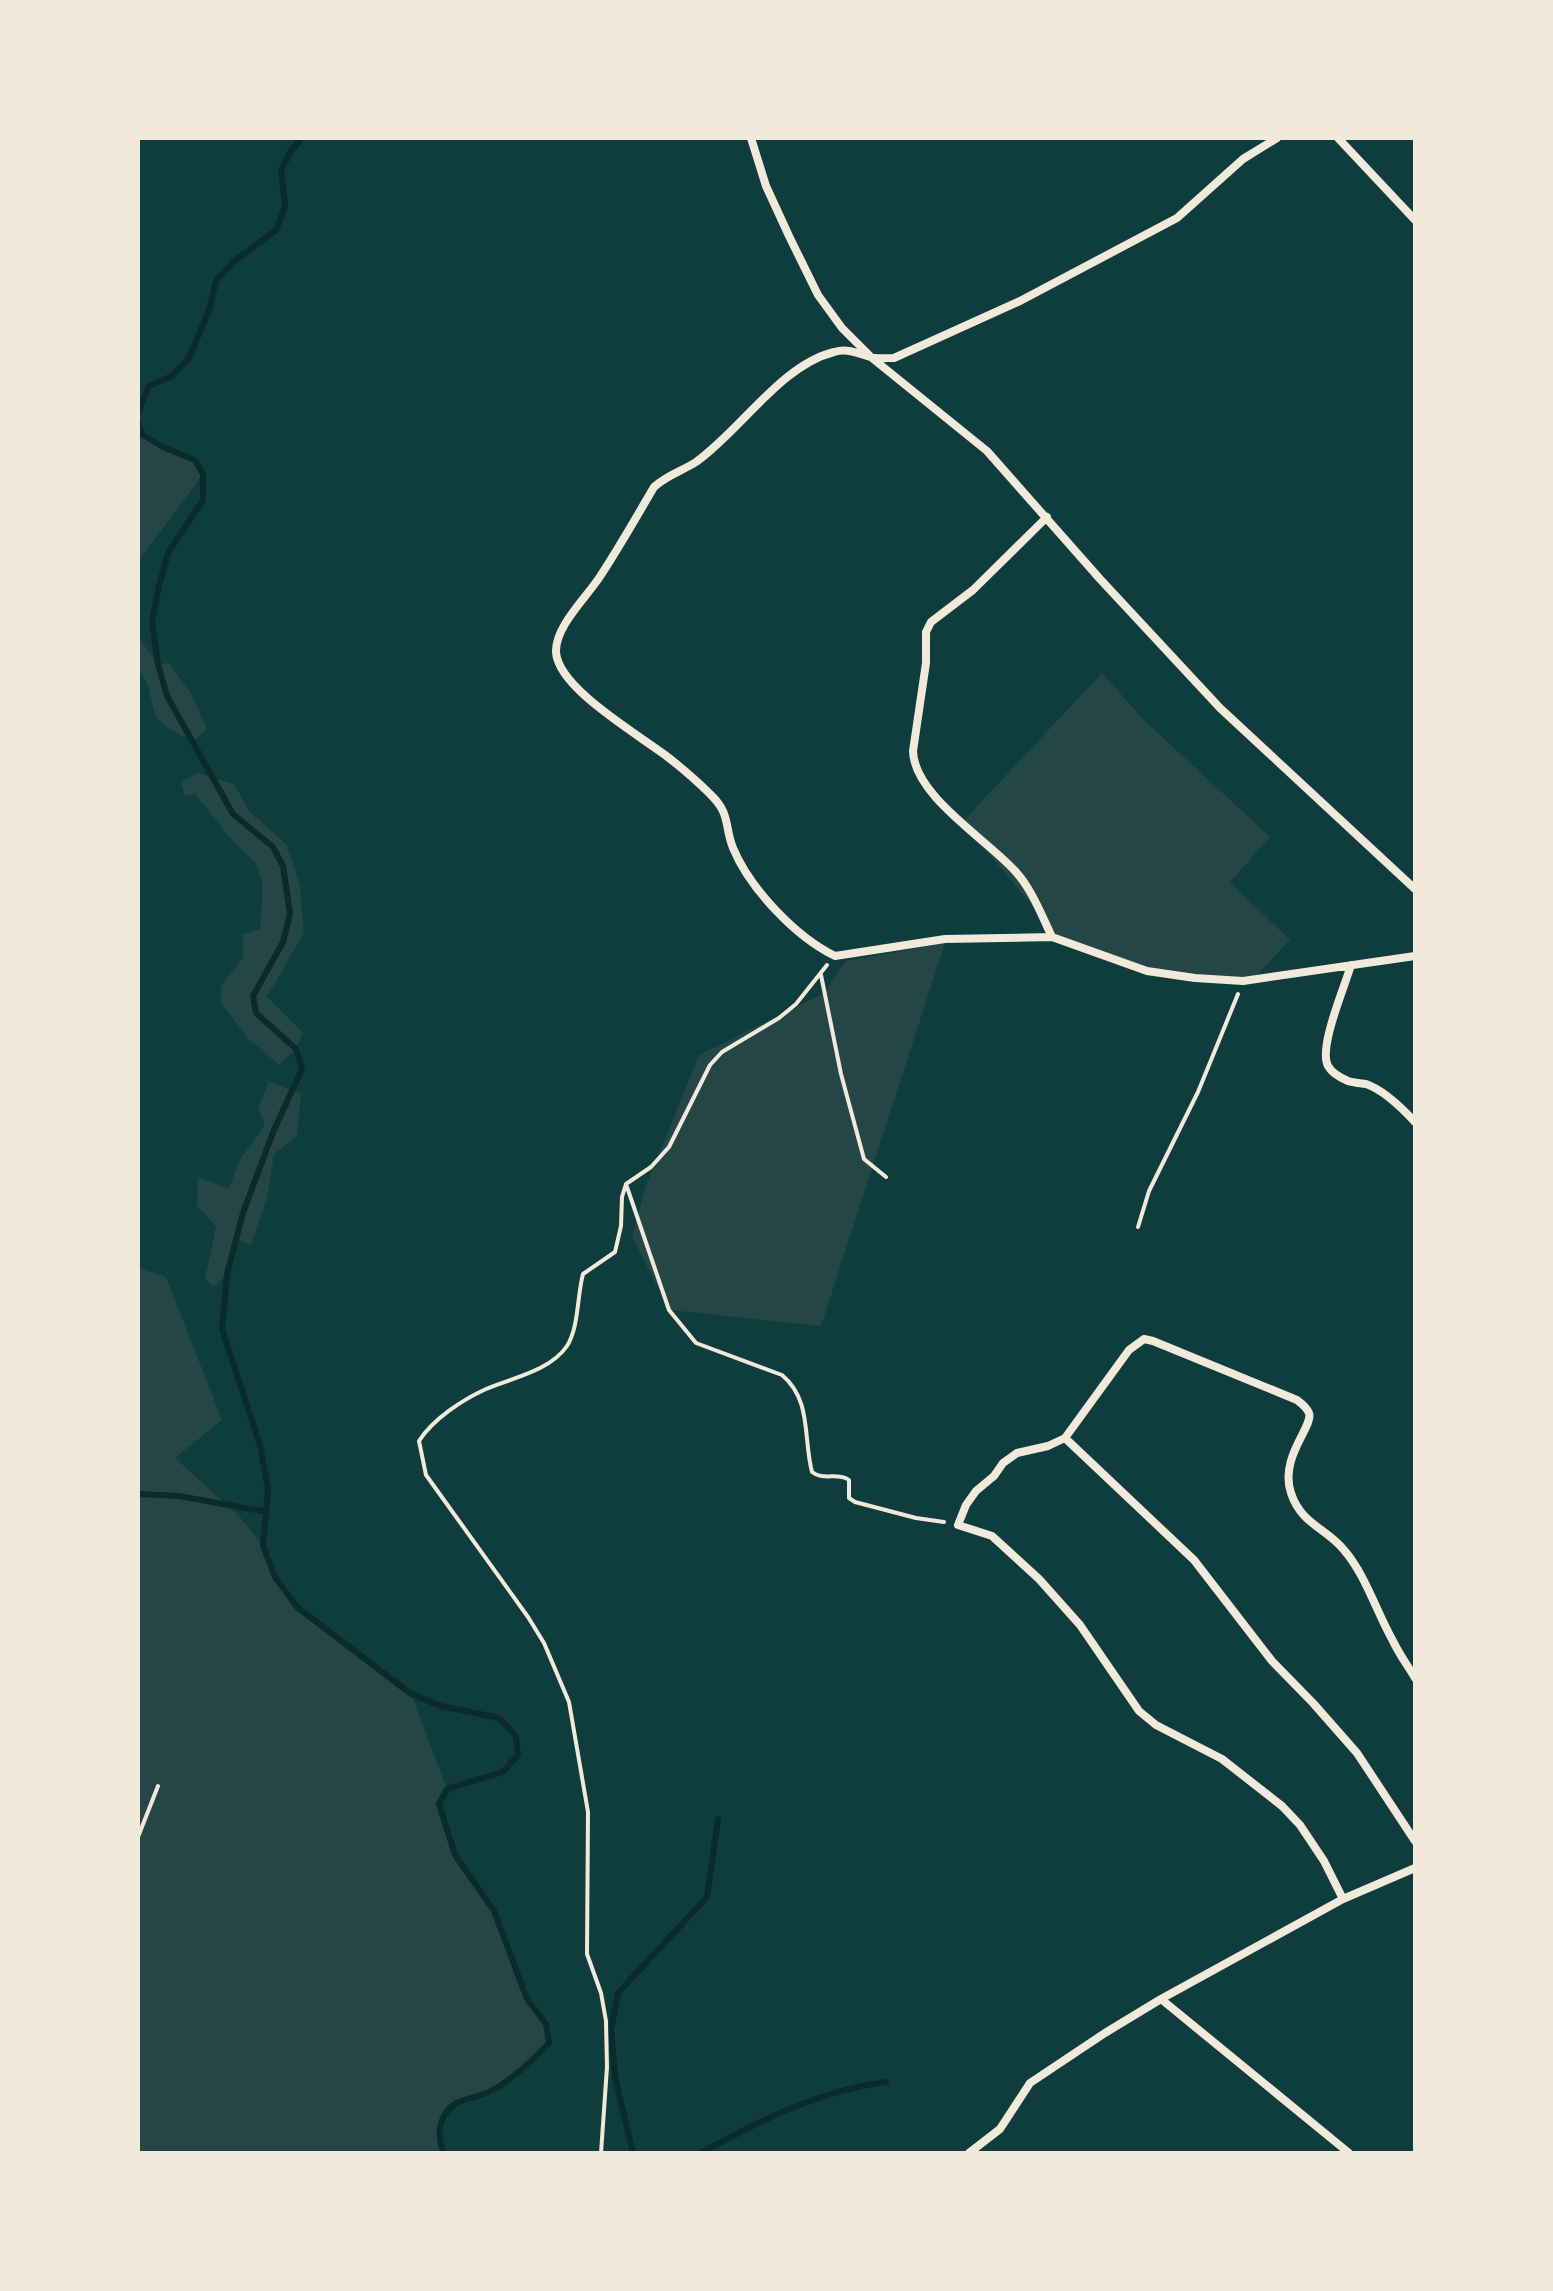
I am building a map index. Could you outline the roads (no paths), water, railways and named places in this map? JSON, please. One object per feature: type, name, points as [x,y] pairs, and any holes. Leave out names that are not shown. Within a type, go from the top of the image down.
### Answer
[{"type":"street","points":[[751,138],[766,186],[818,295],[842,328],[872,358],[987,451],[1220,708],[1415,889]]},
{"type":"street","points":[[1277,138],[1243,159],[1177,218],[1020,301],[894,358],[872,358],[849,350],[819,357],[764,399],[695,463],[654,487],[599,578],[574,610],[556,650],[558,662],[566,675],[596,706],[671,759],[712,796],[728,819],[732,846],[775,911],[823,951],[835,956],[945,939],[1052,937],[1147,971],[1243,981],[1415,956]]},
{"type":"street","points":[[1338,138],[1415,220]]},
{"type":"street","points":[[1047,517],[973,590],[931,622],[926,632],[926,663],[913,751],[919,776],[960,822],[1017,872],[1052,937]]},
{"type":"street","points":[[1351,965],[1329,1035],[1325,1053],[1328,1066],[1336,1075],[1350,1082],[1378,1090],[1415,1122]]},
{"type":"street","points":[[1343,1899],[1324,1861],[1300,1825],[1282,1806],[1222,1759],[1156,1725],[1139,1711],[1080,1625],[1039,1579],[992,1536],[958,1525],[976,1491],[994,1476],[1003,1463],[1017,1453],[1048,1446],[1065,1438],[1129,1350],[1144,1339],[1297,1400],[1310,1414],[1309,1423],[1290,1458],[1290,1492],[1299,1510],[1312,1525],[1346,1552],[1415,1678]]},
{"type":"street","points":[[1065,1438],[1194,1560],[1272,1661],[1357,1753],[1415,1841]]},
{"type":"street","points":[[969,2153],[1000,2129],[1030,2083],[1161,1999],[1343,1899],[1415,1868]]},
{"type":"street","points":[[1161,1999],[1349,2153]]},
{"type":"waterway","points":[[138,413],[149,386],[172,376],[189,358],[209,310],[216,281],[233,262],[276,230],[285,207],[281,170],[302,138]]},
{"type":"waterway","points":[[138,422],[143,435],[195,460],[203,474],[203,500],[168,553],[152,621],[158,664],[167,696],[233,814],[273,847],[283,866],[290,914],[283,942],[253,996],[256,1013],[296,1049],[302,1069],[274,1130],[243,1213],[227,1274],[222,1329],[260,1445],[268,1489],[263,1546],[275,1577],[297,1607],[411,1694],[441,1706],[499,1718],[516,1736],[518,1755],[503,1772],[447,1789],[439,1804],[455,1855],[494,1911],[527,1999],[546,2024],[549,2043],[499,2086],[461,2101],[448,2110],[440,2130],[444,2153]]},
{"type":"waterway","points":[[138,1494],[179,1496],[267,1512]]},
{"type":"waterway","points":[[633,2153],[615,2077],[611,2030],[618,1993],[707,1897],[718,1819]]},
{"type":"waterway","points":[[701,2153],[790,2108],[837,2092],[886,2082]]}]
